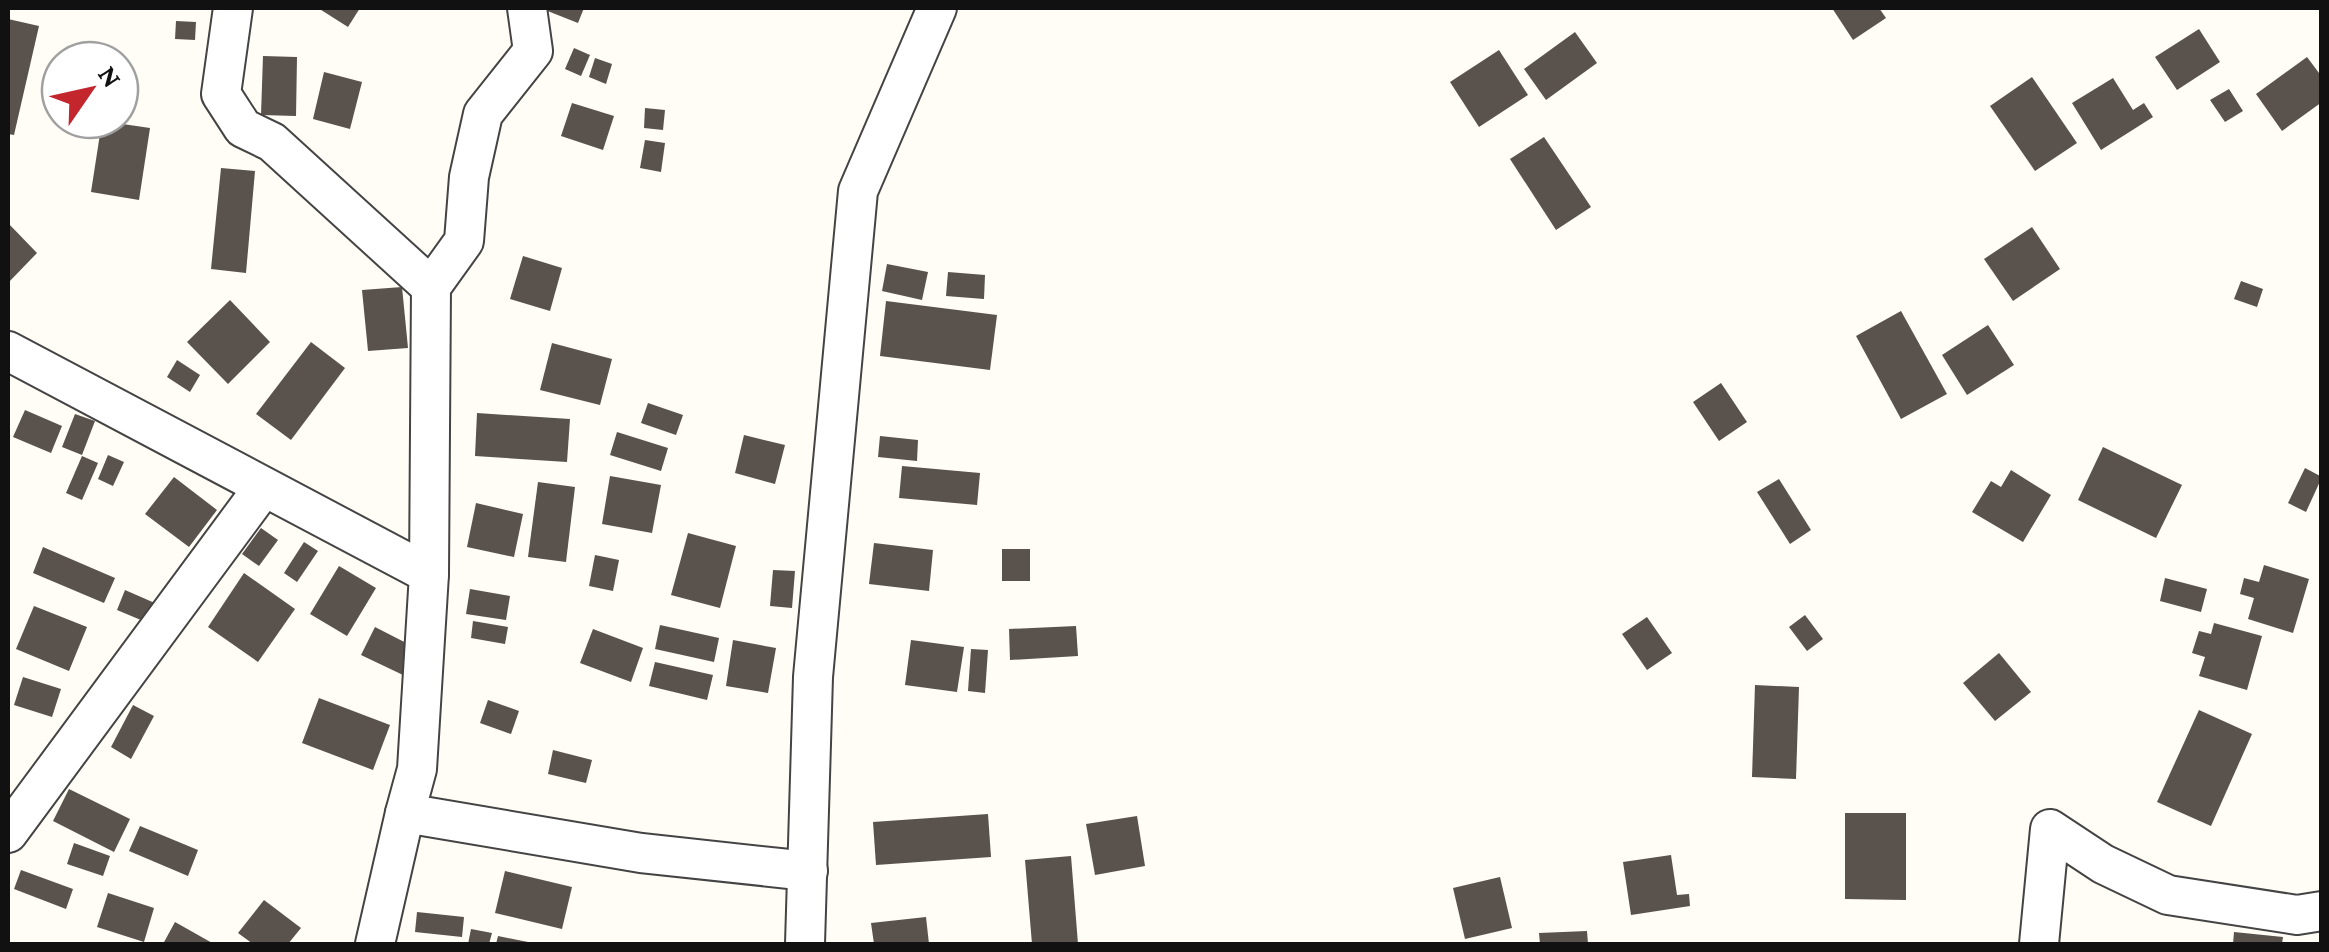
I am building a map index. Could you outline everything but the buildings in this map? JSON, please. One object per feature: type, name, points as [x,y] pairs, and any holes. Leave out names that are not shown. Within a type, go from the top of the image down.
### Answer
[{"type":"street","points":[[234,8],[221,94],[242,128],[272,142],[431,287]]},
{"type":"street","points":[[375,944],[417,770],[429,574],[431,287],[464,241],[469,177],[484,114],[533,51],[526,8]]},
{"type":"street","points":[[805,944],[813,677],[858,191],[937,8]]},
{"type":"street","points":[[8,351],[429,574]]},
{"type":"street","points":[[8,833],[264,488]]},
{"type":"street","points":[[405,814],[642,853],[808,871]]},
{"type":"street","points":[[2039,944],[2050,830],[2103,864],[2168,896],[2297,915],[2322,911]]}]
